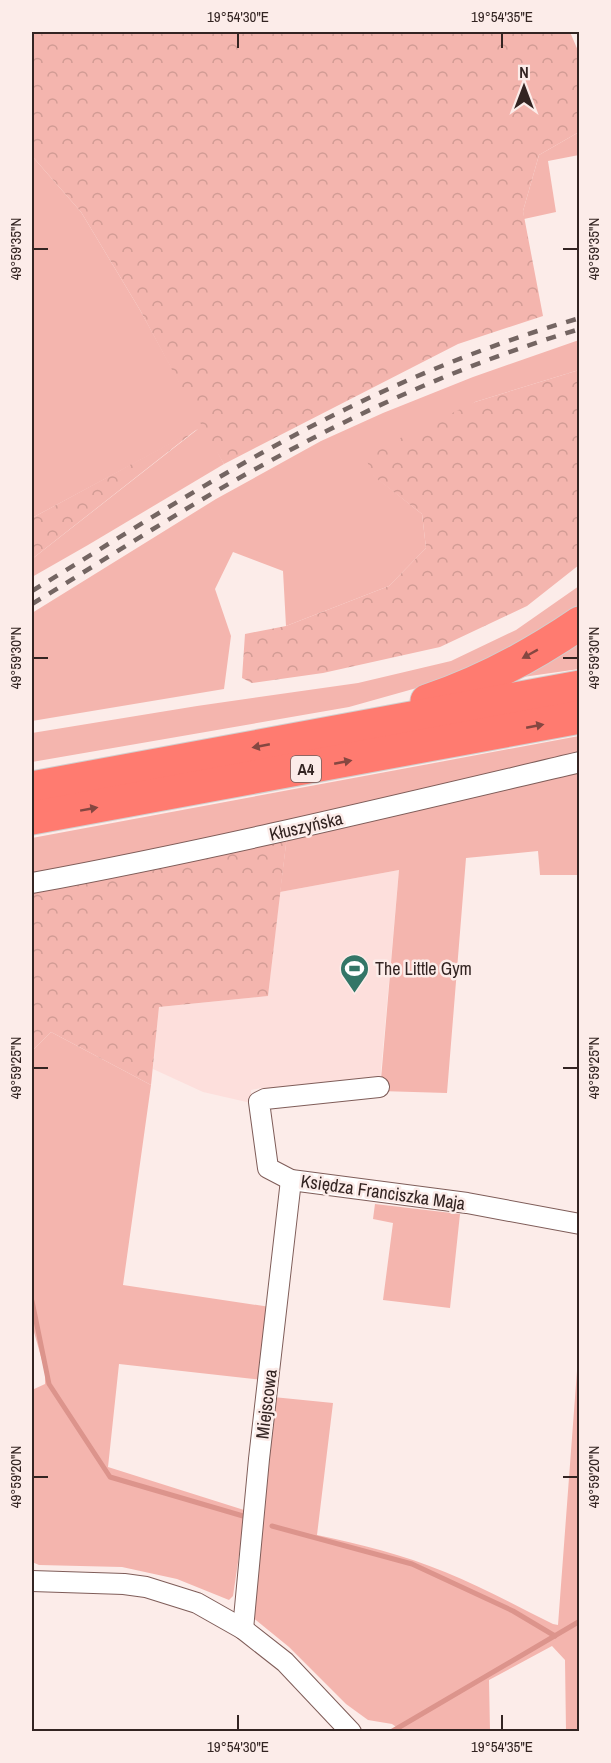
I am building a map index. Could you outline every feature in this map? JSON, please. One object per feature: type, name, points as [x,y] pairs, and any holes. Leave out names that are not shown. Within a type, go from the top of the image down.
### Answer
[{"type":"highway","points":[[339,732],[431,700],[490,675],[534,652],[579,623]]},
{"type":"highway","name":"A4","points":[[32,788],[579,687]]},
{"type":"highway","name":"A4","points":[[32,818],[579,717]]},
{"type":"street","name":"Kłuszyńska","points":[[32,883],[292,830],[579,762]]},
{"type":"street","name":"Księdza Franciszka Maja","points":[[379,1088],[266,1099],[259,1102],[268,1168],[291,1180],[467,1203],[579,1224]]},
{"type":"street","name":"Miejscowa","points":[[243,1629],[259,1459],[291,1180]]},
{"type":"street","points":[[32,1581],[146,1587],[197,1603],[243,1629],[285,1662],[351,1731]]},
{"type":"shaded area","points":[[399,870],[380,1082],[263,1092],[261,1088],[251,1090],[251,1103],[203,1092],[153,1069],[159,1007],[268,996],[280,892]]},
{"type":"green space","points":[[32,32],[570,32],[579,53],[579,132],[539,155],[523,211],[543,316],[458,344],[224,464],[201,426],[140,310],[81,212],[32,156]]},
{"type":"green space","points":[[579,132],[579,155],[548,161],[556,212],[524,219],[523,211],[539,155]]},
{"type":"green space","points":[[32,156],[81,212],[140,310],[224,464],[32,577],[32,559],[198,429],[32,518]]},
{"type":"green space","points":[[579,340],[579,370],[475,402],[373,475],[422,514],[426,548],[389,586],[286,626],[283,571],[233,552],[215,589],[231,636],[224,689],[32,721],[32,613],[216,499],[321,441],[473,377]]},
{"type":"green space","points":[[579,370],[579,565],[527,606],[440,647],[323,673],[252,683],[242,678],[245,634],[286,626],[389,586],[426,548],[422,514],[372,475],[365,455],[475,402]]},
{"type":"green space","points":[[199,428],[32,559],[32,518]]},
{"type":"green space","points":[[579,586],[579,612],[504,655],[431,684],[349,707],[32,762],[32,733],[358,683],[451,661],[516,630]]},
{"type":"green space","points":[[579,638],[579,669],[523,677],[523,672]]},
{"type":"green space","points":[[579,736],[579,759],[32,876],[32,838]]},
{"type":"green space","points":[[579,769],[579,875],[540,875],[538,851],[466,858],[447,1093],[380,1091],[399,870],[280,892],[287,836]]},
{"type":"green space","points":[[287,836],[268,996],[159,1007],[151,1085],[51,1032],[32,1051],[32,888]]},
{"type":"green space","points":[[51,1032],[151,1085],[123,1285],[270,1307],[262,1380],[119,1364],[108,1467],[244,1510],[233,1596],[229,1600],[177,1579],[122,1567],[39,1565],[32,1562],[32,1390],[45,1384],[45,1371],[32,1325],[32,1051]]},
{"type":"green space","points":[[375,1204],[460,1214],[450,1308],[383,1300],[393,1223],[373,1219]]},
{"type":"green space","points":[[579,1344],[579,1731],[566,1731],[565,1660],[552,1646],[489,1680],[490,1731],[402,1731],[392,1724],[368,1720],[346,1704],[289,1647],[251,1616],[273,1397],[333,1403],[317,1535],[414,1560],[472,1584],[558,1625]]},
{"type":"waterway","points":[[32,1301],[49,1384],[110,1477],[243,1516]]},
{"type":"waterway","points":[[272,1526],[412,1564],[513,1611],[555,1636]]},
{"type":"waterway","points":[[391,1732],[580,1621]]},
{"type":"railway","points":[[32,591],[226,473],[305,429],[403,382],[461,358],[580,318]]},
{"type":"railway","points":[[32,604],[209,495],[307,441],[421,387],[500,356],[580,329]]},
{"type":"place","name":"The Little Gym","points":[[354,994]]}]
